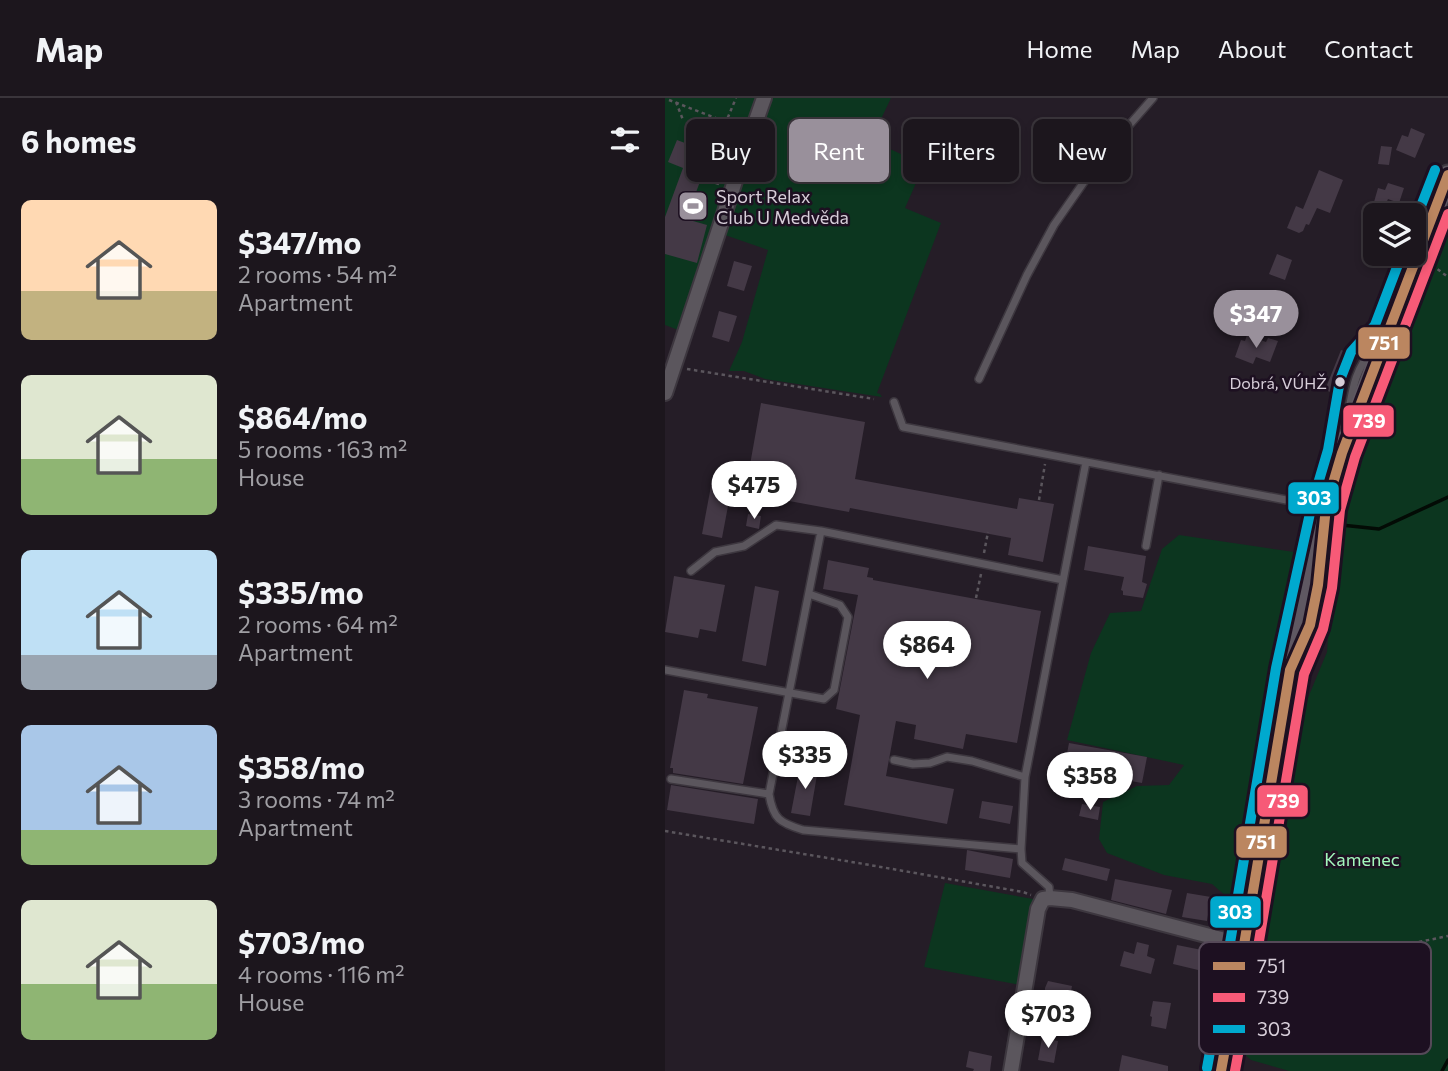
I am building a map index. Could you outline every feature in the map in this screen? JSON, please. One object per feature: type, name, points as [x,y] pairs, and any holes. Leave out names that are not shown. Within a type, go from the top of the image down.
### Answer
[{"type":"main road","points":[[1426,232],[1448,175]]},
{"type":"main road","points":[[1245,942],[1290,670],[1326,507],[1342,453],[1413,266]]},
{"type":"street","points":[[665,393],[764,98]]},
{"type":"street","points":[[1011,1071],[1038,909],[1047,898],[1072,900],[1233,942]]},
{"type":"lane","points":[[979,379],[1027,275],[1054,225],[1102,156],[1153,98]]},
{"type":"lane","points":[[894,402],[903,427],[1326,507]]},
{"type":"lane","points":[[1047,898],[1049,887],[1022,863],[1025,777],[1086,461]]},
{"type":"lane","points":[[1146,546],[1159,475]]},
{"type":"lane","points":[[691,571],[715,552],[744,546],[776,525],[821,531],[1063,580]]},
{"type":"lane","points":[[821,531],[769,794],[771,810],[783,824],[803,830],[1021,849]]},
{"type":"lane","points":[[665,670],[824,699],[834,690],[848,617],[840,605],[809,594]]},
{"type":"lane","points":[[894,760],[930,764],[947,757],[972,761],[1025,777]]},
{"type":"lane","points":[[671,779],[769,794]]},
{"type":"path","points":[[727,119],[736,98]]},
{"type":"path","points":[[669,100],[718,119]]},
{"type":"path","points":[[676,102],[683,120]]},
{"type":"path","points":[[716,182],[732,189]]},
{"type":"path","points":[[1426,262],[1448,277]]},
{"type":"path","points":[[674,367],[874,399]]},
{"type":"path","points":[[1039,500],[1046,454]]},
{"type":"path","points":[[665,831],[864,863],[1047,898]]},
{"type":"path","points":[[1419,942],[1448,936]]},
{"type":"green space","name":"Sport Relax Club U Medvěda","points":[[665,98],[761,98],[754,119],[686,119],[686,182],[732,182],[681,331],[665,325]]},
{"type":"green space","points":[[772,98],[891,98],[881,119],[789,119],[789,182],[889,182],[889,148],[903,155],[903,182],[916,182],[905,208],[941,223],[877,393],[882,397],[765,379],[744,371],[729,371],[742,342],[768,250],[725,235],[743,182],[775,182],[775,119],[765,119]]},
{"type":"green space","name":"Kamenec","points":[[1448,218],[1448,1071],[1289,1071],[1251,1060],[1244,1054],[1431,1054],[1431,942],[1257,942],[1269,852],[1300,717],[1327,652],[1337,521],[1426,265],[1433,259]]},
{"type":"green space","points":[[1179,535],[1301,553],[1235,904],[1212,884],[1164,875],[1107,853],[1099,839],[1103,802],[1137,786],[1169,785],[1184,765],[1067,740],[1091,653],[1110,613],[1141,611],[1162,549]]},
{"type":"green space","points":[[945,883],[1033,899],[1035,909],[1021,985],[924,967]]},
{"type":"building","points":[[1411,128],[1425,134],[1415,158],[1396,150],[1402,135],[1408,137]]},
{"type":"building","points":[[677,140],[686,143],[686,182],[700,182],[686,219],[707,225],[697,263],[665,254],[665,217],[683,168],[668,162]]},
{"type":"building","points":[[1381,146],[1392,147],[1389,165],[1378,164]]},
{"type":"building","points":[[1319,170],[1343,180],[1330,213],[1317,208],[1303,231],[1299,233],[1287,228],[1296,206],[1303,209]]},
{"type":"building","points":[[1388,183],[1404,188],[1399,203],[1388,199],[1386,203],[1374,202],[1378,188],[1385,190]]},
{"type":"building","points":[[1277,254],[1292,260],[1285,280],[1269,274]]},
{"type":"building","points":[[734,261],[752,266],[744,291],[727,286]]},
{"type":"building","points":[[719,311],[737,316],[729,342],[712,337]]},
{"type":"building","points":[[1247,335],[1266,342],[1268,338],[1278,341],[1270,362],[1256,357],[1253,364],[1235,357],[1241,340],[1245,341]]},
{"type":"building","points":[[1341,350],[1352,354],[1336,394],[1325,390]]},
{"type":"building","points":[[761,403],[865,422],[855,479],[1017,509],[1019,498],[1054,504],[1043,562],[1008,555],[1011,538],[850,508],[849,512],[745,493]]},
{"type":"building","points":[[711,486],[731,490],[722,538],[702,534]]},
{"type":"building","points":[[748,514],[761,516],[759,529],[746,526]]},
{"type":"building","points":[[1088,546],[1146,556],[1142,582],[1147,584],[1143,598],[1123,595],[1121,590],[1124,577],[1084,570]]},
{"type":"building","points":[[828,560],[869,568],[867,577],[873,580],[1041,611],[1017,743],[966,734],[963,749],[914,739],[916,725],[896,721],[886,776],[954,789],[947,824],[844,805],[860,715],[836,709],[858,595],[823,589]]},
{"type":"building","points":[[674,576],[725,585],[716,632],[700,629],[698,638],[665,632]]},
{"type":"building","points":[[755,586],[779,591],[766,666],[742,661]]},
{"type":"building","points":[[684,690],[708,694],[707,698],[758,707],[743,784],[673,773],[673,768],[670,768]]},
{"type":"building","points":[[1069,743],[1147,757],[1142,783],[1064,769]]},
{"type":"building","points":[[800,766],[818,769],[810,816],[791,813]]},
{"type":"building","points":[[671,785],[758,799],[754,824],[667,810]]},
{"type":"building","points":[[982,801],[1013,806],[1010,824],[979,818]]},
{"type":"building","points":[[1082,804],[1100,807],[1098,820],[1079,816]]},
{"type":"building","points":[[967,850],[1013,859],[1010,878],[965,870]]},
{"type":"building","points":[[1065,858],[1110,869],[1107,881],[1062,870]]},
{"type":"building","points":[[1115,879],[1172,890],[1166,914],[1111,900]]},
{"type":"building","points":[[1187,893],[1211,897],[1207,921],[1182,917]]},
{"type":"building","points":[[1137,942],[1149,945],[1147,956],[1155,959],[1151,974],[1120,966],[1124,951],[1134,954]]},
{"type":"building","points":[[1177,945],[1199,949],[1199,970],[1173,964]]},
{"type":"building","points":[[1048,981],[1072,986],[1068,1008],[1058,1006],[1059,998],[1045,995]]},
{"type":"building","points":[[1153,1001],[1171,1003],[1166,1029],[1151,1026]]},
{"type":"building","points":[[1042,1038],[1058,1041],[1054,1063],[1038,1060]]},
{"type":"building","points":[[969,1051],[992,1056],[990,1071],[973,1071],[974,1069],[966,1067]]},
{"type":"building","points":[[1122,1055],[1168,1066],[1168,1071],[1119,1071]]},
{"type":"waterway","points":[[1332,524],[1379,529],[1448,497]]},
{"type":"waterway","points":[[1442,1071],[1448,1060]]},
{"type":"transit line","name":"303","points":[[1422,203],[1435,170]]},
{"type":"transit line","name":"751","points":[[1245,942],[1290,670],[1310,625],[1318,585],[1326,507],[1342,453],[1448,175]]},
{"type":"transit line","name":"739","points":[[1259,942],[1304,674],[1323,629],[1332,588],[1340,510],[1355,457],[1448,214]]},
{"type":"transit line","name":"303","points":[[1230,942],[1276,668],[1312,504],[1328,450],[1340,380],[1351,352],[1375,325],[1397,266]]},
{"type":"transit line","name":"303","points":[[1207,1068],[1210,1054]]},
{"type":"transit line","name":"751","points":[[1221,1071],[1224,1054]]},
{"type":"transit line","name":"739","points":[[1235,1071],[1238,1054]]},
{"type":"place","name":"Sport Relax Club U Medvěda","points":[[693,206]]},
{"type":"place","name":"Dobrá, VÚHŽ","points":[[1340,382]]}]
